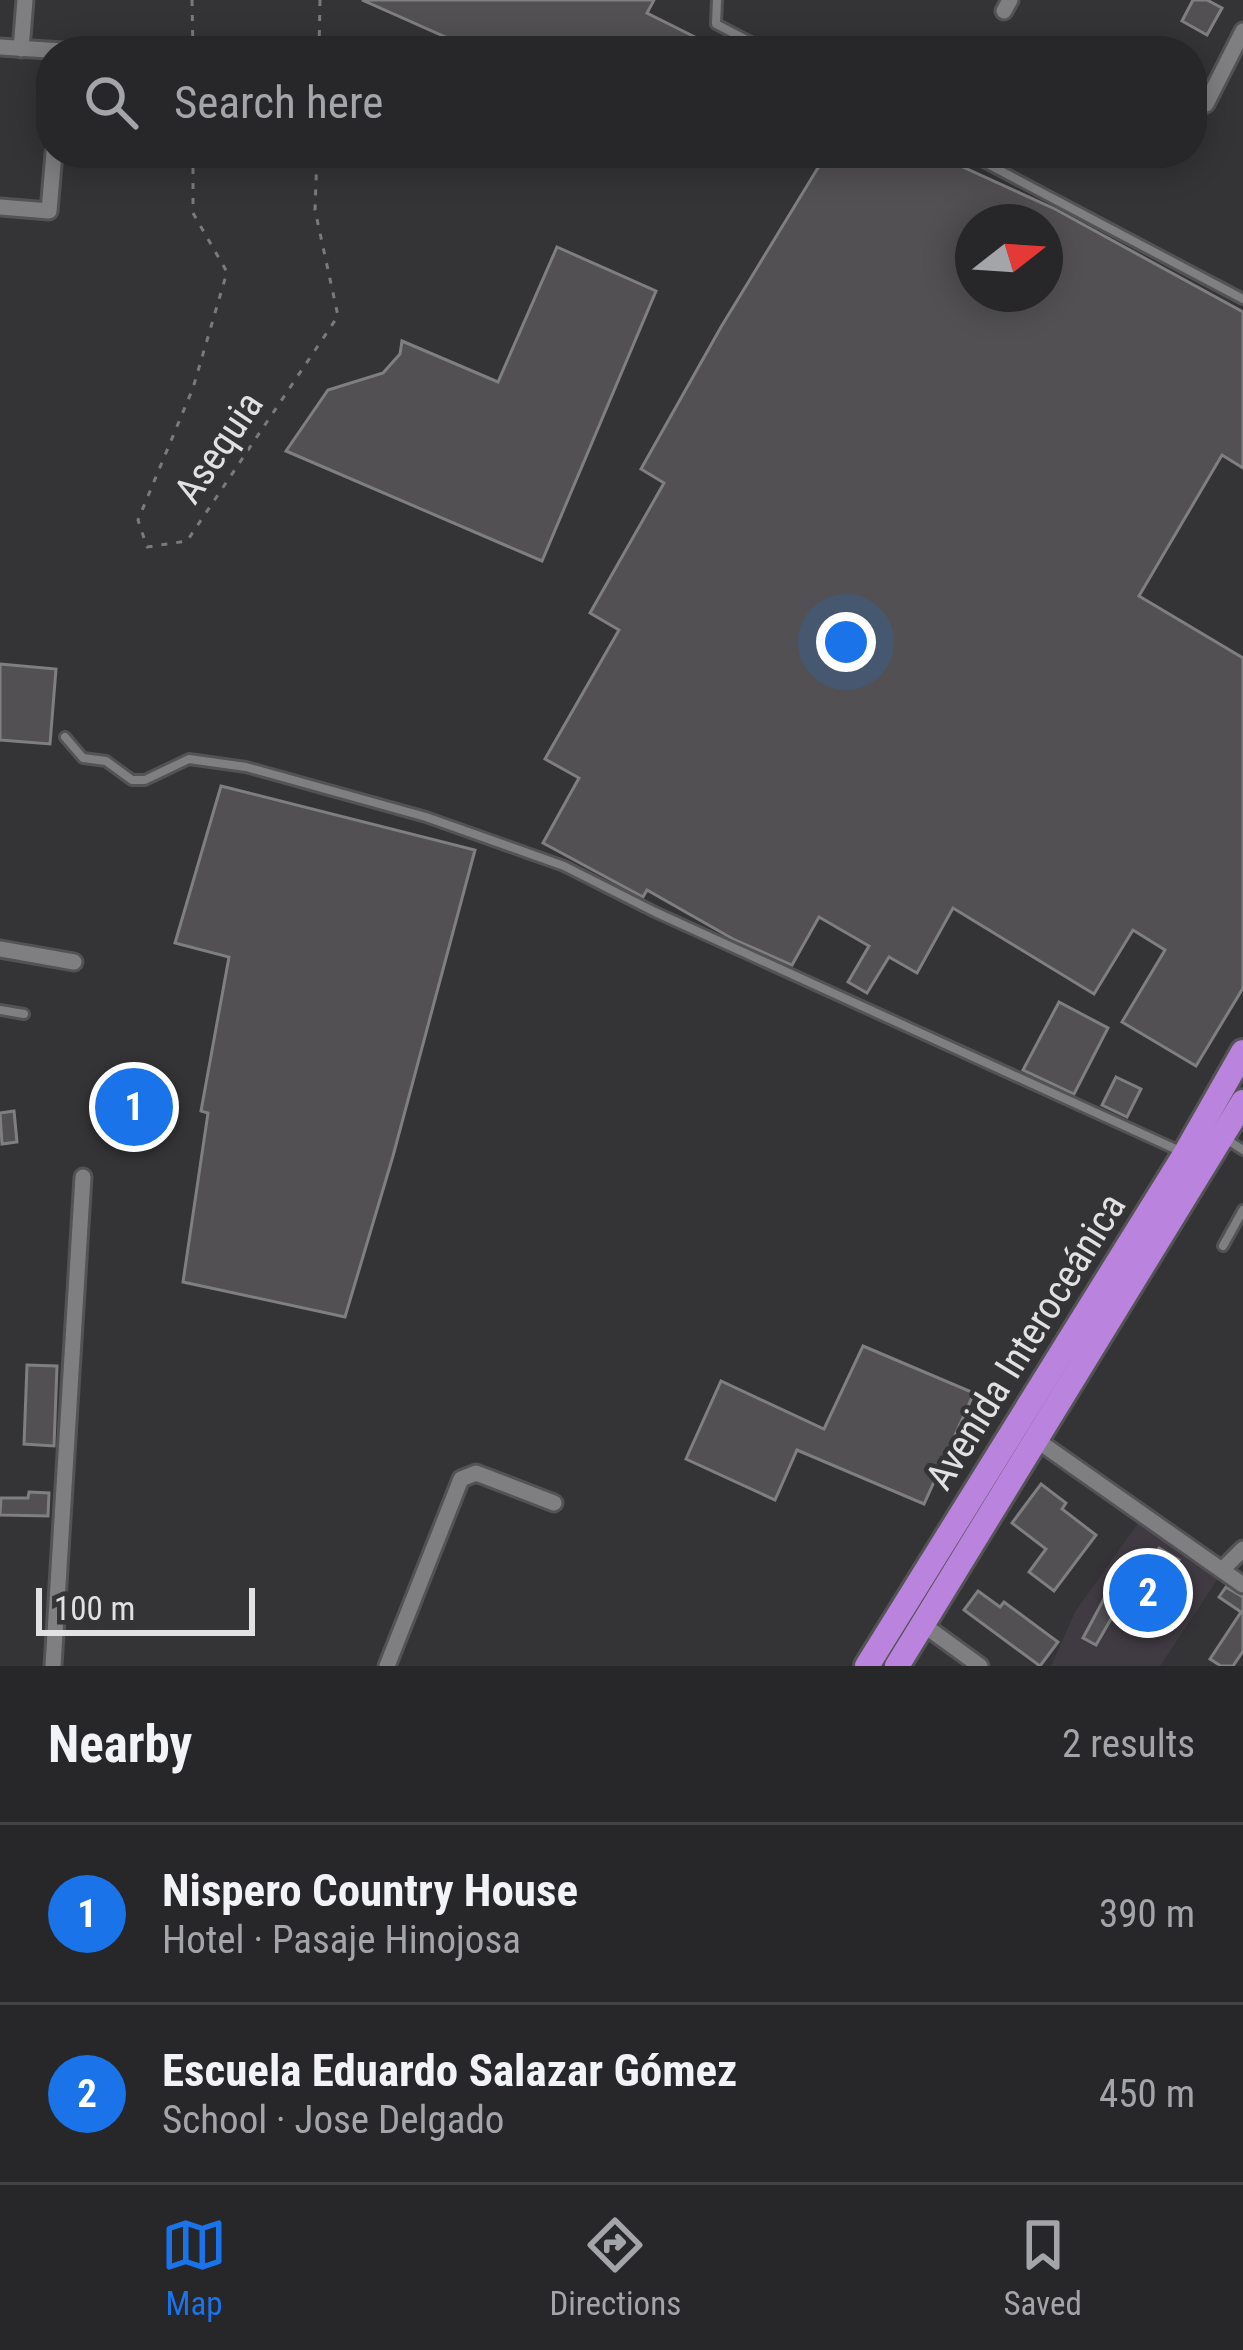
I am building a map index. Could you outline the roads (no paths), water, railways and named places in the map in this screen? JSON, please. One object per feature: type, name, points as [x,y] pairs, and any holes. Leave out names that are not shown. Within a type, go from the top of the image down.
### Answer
[{"type":"highway","name":"Avenida Interoceánica","points":[[867,1666],[1185,1154],[1243,1052]]},
{"type":"highway","name":"Avenida Interoceánica","points":[[897,1666],[1233,1143],[1243,1102]]},
{"type":"street","points":[[21,49],[25,0]]},
{"type":"street","points":[[1207,102],[1243,31]]},
{"type":"street","points":[[0,47],[36,50]]},
{"type":"street","points":[[0,207],[49,211],[53,168]]},
{"type":"street","points":[[0,949],[74,962]]},
{"type":"street","points":[[53,1666],[82,1177]]},
{"type":"street","points":[[1039,1441],[1243,1585]]},
{"type":"street","points":[[387,1666],[461,1479],[476,1472],[554,1503]]},
{"type":"street","points":[[1222,1570],[1243,1549]]},
{"type":"street","points":[[921,1623],[980,1666]]},
{"type":"lane","points":[[717,0],[716,24],[739,36]]},
{"type":"lane","points":[[995,168],[1243,299]]},
{"type":"lane","points":[[64,737],[83,758],[106,761],[132,780],[145,780],[189,759],[246,767],[425,817],[564,866],[655,913],[1185,1154]]},
{"type":"lane","points":[[0,1010],[24,1014]]},
{"type":"lane","points":[[1223,1246],[1243,1210]]},
{"type":"place","name":"Nispero Country House","points":[[134,1107]]},
{"type":"place","name":"Escuela Eduardo Salazar Gómez","points":[[1148,1593]]}]
